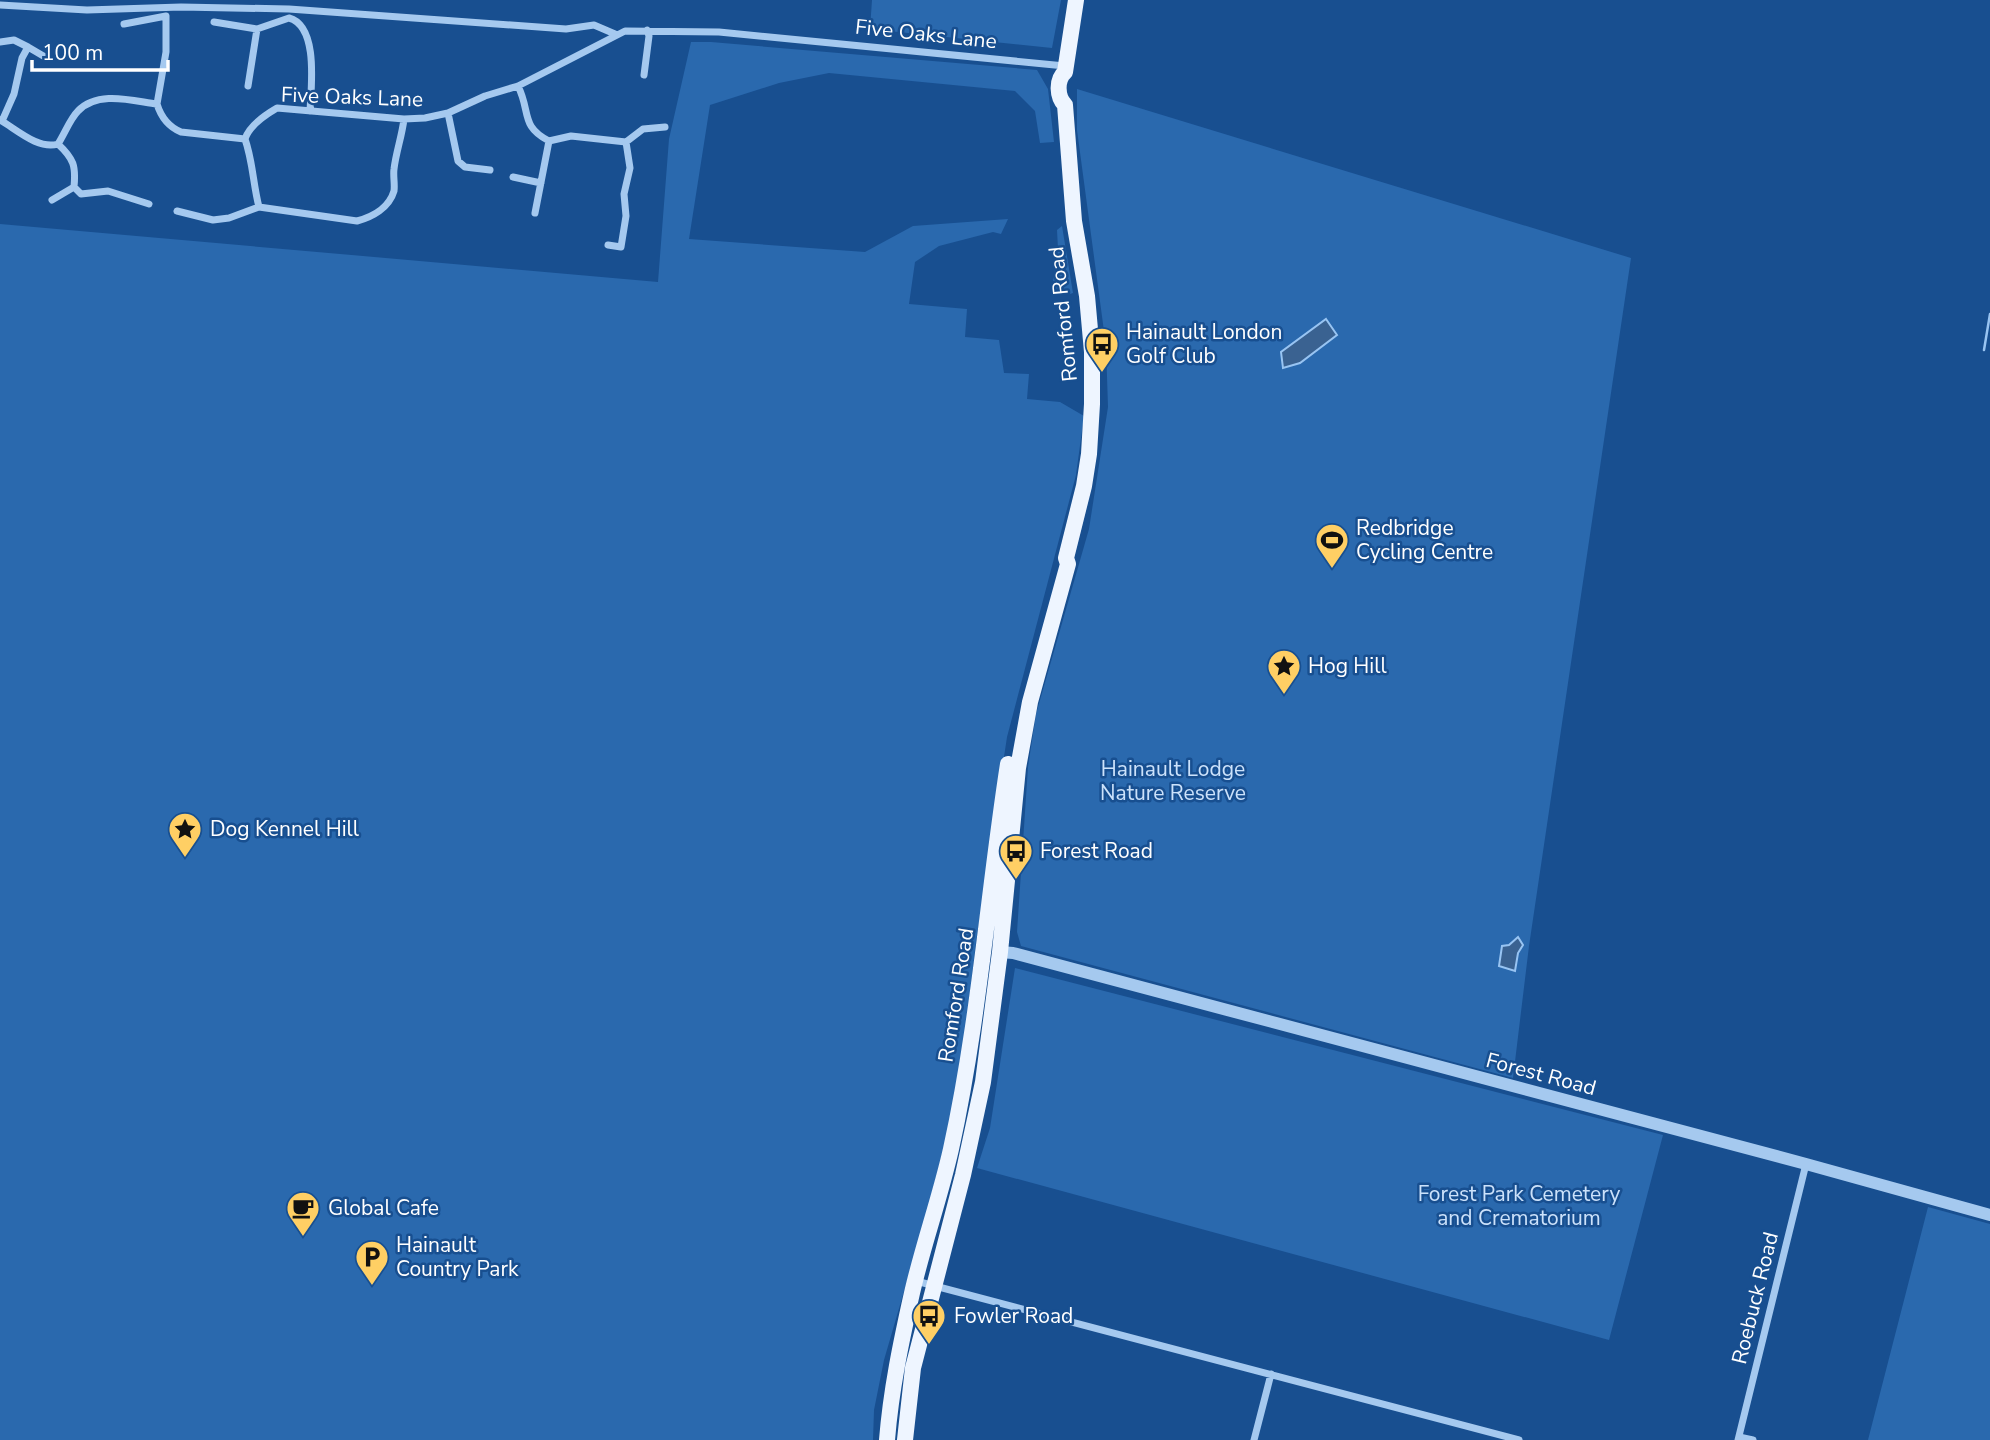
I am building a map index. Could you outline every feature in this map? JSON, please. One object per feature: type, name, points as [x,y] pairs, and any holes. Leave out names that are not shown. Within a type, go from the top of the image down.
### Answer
[{"type":"main road","name":"Romford Road","points":[[905,1440],[913,1367],[963,1175],[983,1082],[1000,952],[1018,768],[1030,702],[1068,564],[1066,558],[1089,454],[1092,352],[1087,296],[1074,221],[1065,105],[1059,99],[1059,78],[1065,69],[1076,0]]},
{"type":"main road","name":"Romford Road","points":[[887,1440],[895,1372],[962,1092],[984,956],[1008,766],[1022,701],[1062,561],[1066,558]]},
{"type":"street","name":"Five Oaks Lane","points":[[0,5],[87,10],[181,7],[289,9],[566,29],[594,25],[615,34]]},
{"type":"street","points":[[124,24],[166,16],[166,52],[157,104],[165,120],[174,129],[245,139],[253,159],[253,184],[259,207]]},
{"type":"street","points":[[214,22],[257,29],[289,18],[300,23],[313,65],[310,111]]},
{"type":"street","points":[[248,86],[257,29]]},
{"type":"street","points":[[644,75],[649,36],[647,30]]},
{"type":"street","name":"Five Oaks Lane","points":[[245,139],[258,122],[277,108],[404,119],[448,113],[485,96],[518,86],[625,31],[719,32],[1065,69]]},
{"type":"street","points":[[0,42],[14,40],[45,57]]},
{"type":"street","points":[[28,47],[22,58],[14,94],[1,120],[37,141],[52,146],[58,144],[76,112],[89,102],[111,99],[157,104]]},
{"type":"street","points":[[518,86],[526,101],[528,120],[533,131],[549,141],[571,136],[626,142],[643,129],[664,127]]},
{"type":"street","points":[[448,113],[458,161],[465,167],[490,170]]},
{"type":"street","points":[[177,211],[213,219],[229,218],[259,207],[357,221],[372,217],[387,204],[394,191],[394,168],[404,119]]},
{"type":"street","points":[[535,213],[549,141]]},
{"type":"street","points":[[608,245],[621,247],[626,216],[624,194],[630,168],[626,142]]},
{"type":"street","points":[[58,144],[69,153],[76,169],[74,187],[80,194],[108,191],[149,204]]},
{"type":"street","points":[[513,177],[541,183]]},
{"type":"street","points":[[52,200],[74,187]]},
{"type":"street","name":"Forest Road","points":[[1000,952],[1013,953],[1990,1215]]},
{"type":"street","name":"Roebuck Road","points":[[1739,1438],[1806,1164]]},
{"type":"street","points":[[915,1280],[1519,1440]]},
{"type":"street","points":[[1254,1440],[1270,1374]]},
{"type":"street","points":[[1739,1438],[1753,1440]]},
{"type":"green space","points":[[872,0],[1061,0],[1052,48],[870,29]]},
{"type":"green space","points":[[691,42],[1037,70],[1048,89],[1054,142],[1040,143],[1035,111],[1015,91],[829,73],[779,83],[710,105],[689,239],[865,252],[913,226],[1008,219],[1001,234],[993,232],[939,246],[915,262],[909,304],[967,309],[965,337],[999,340],[1004,373],[1029,374],[1027,399],[1060,402],[1084,416],[1076,475],[1007,737],[965,1034],[948,1131],[884,1360],[874,1410],[873,1440],[0,1440],[0,224],[658,282],[669,139]]},
{"type":"green space","name":"Redbridge Cycling Centre","points":[[1077,89],[1631,258],[1529,946],[1513,1078],[1021,946],[1017,932],[1028,767],[1036,714],[1089,529],[1108,407],[1106,346],[1077,130]]},
{"type":"green space","points":[[1062,226],[1073,293],[1067,295],[1055,294],[1052,288],[1058,249],[1057,230]]},
{"type":"green space","name":"Forest Park Cemetery and Crematorium","points":[[1015,968],[1663,1135],[1609,1340],[977,1168],[990,1128]]},
{"type":"green space","points":[[1928,1207],[1990,1224],[1990,1440],[1868,1440]]},
{"type":"shaded area","points":[[1326,319],[1337,335],[1300,363],[1283,368],[1281,352]]},
{"type":"shaded area","points":[[1518,937],[1523,945],[1518,953],[1515,971],[1499,966],[1502,946],[1509,945]]},
{"type":"waterway","points":[[1984,350],[1990,314]]},
{"type":"place","name":"Hainault London Golf Club","points":[[1102,374]]},
{"type":"place","name":"Redbridge Cycling Centre","points":[[1332,570]]},
{"type":"place","name":"Hog Hill","points":[[1284,696]]},
{"type":"place","name":"Dog Kennel Hill","points":[[185,859]]},
{"type":"place","name":"Forest Road","points":[[1016,881]]},
{"type":"place","name":"Global Cafe","points":[[303,1238]]},
{"type":"place","name":"Hainault Country Park","points":[[372,1287]]},
{"type":"place","name":"Fowler Road","points":[[929,1346]]},
{"type":"park label","name":"Hainault Lodge Nature Reserve","points":[[1173,781]]}]
